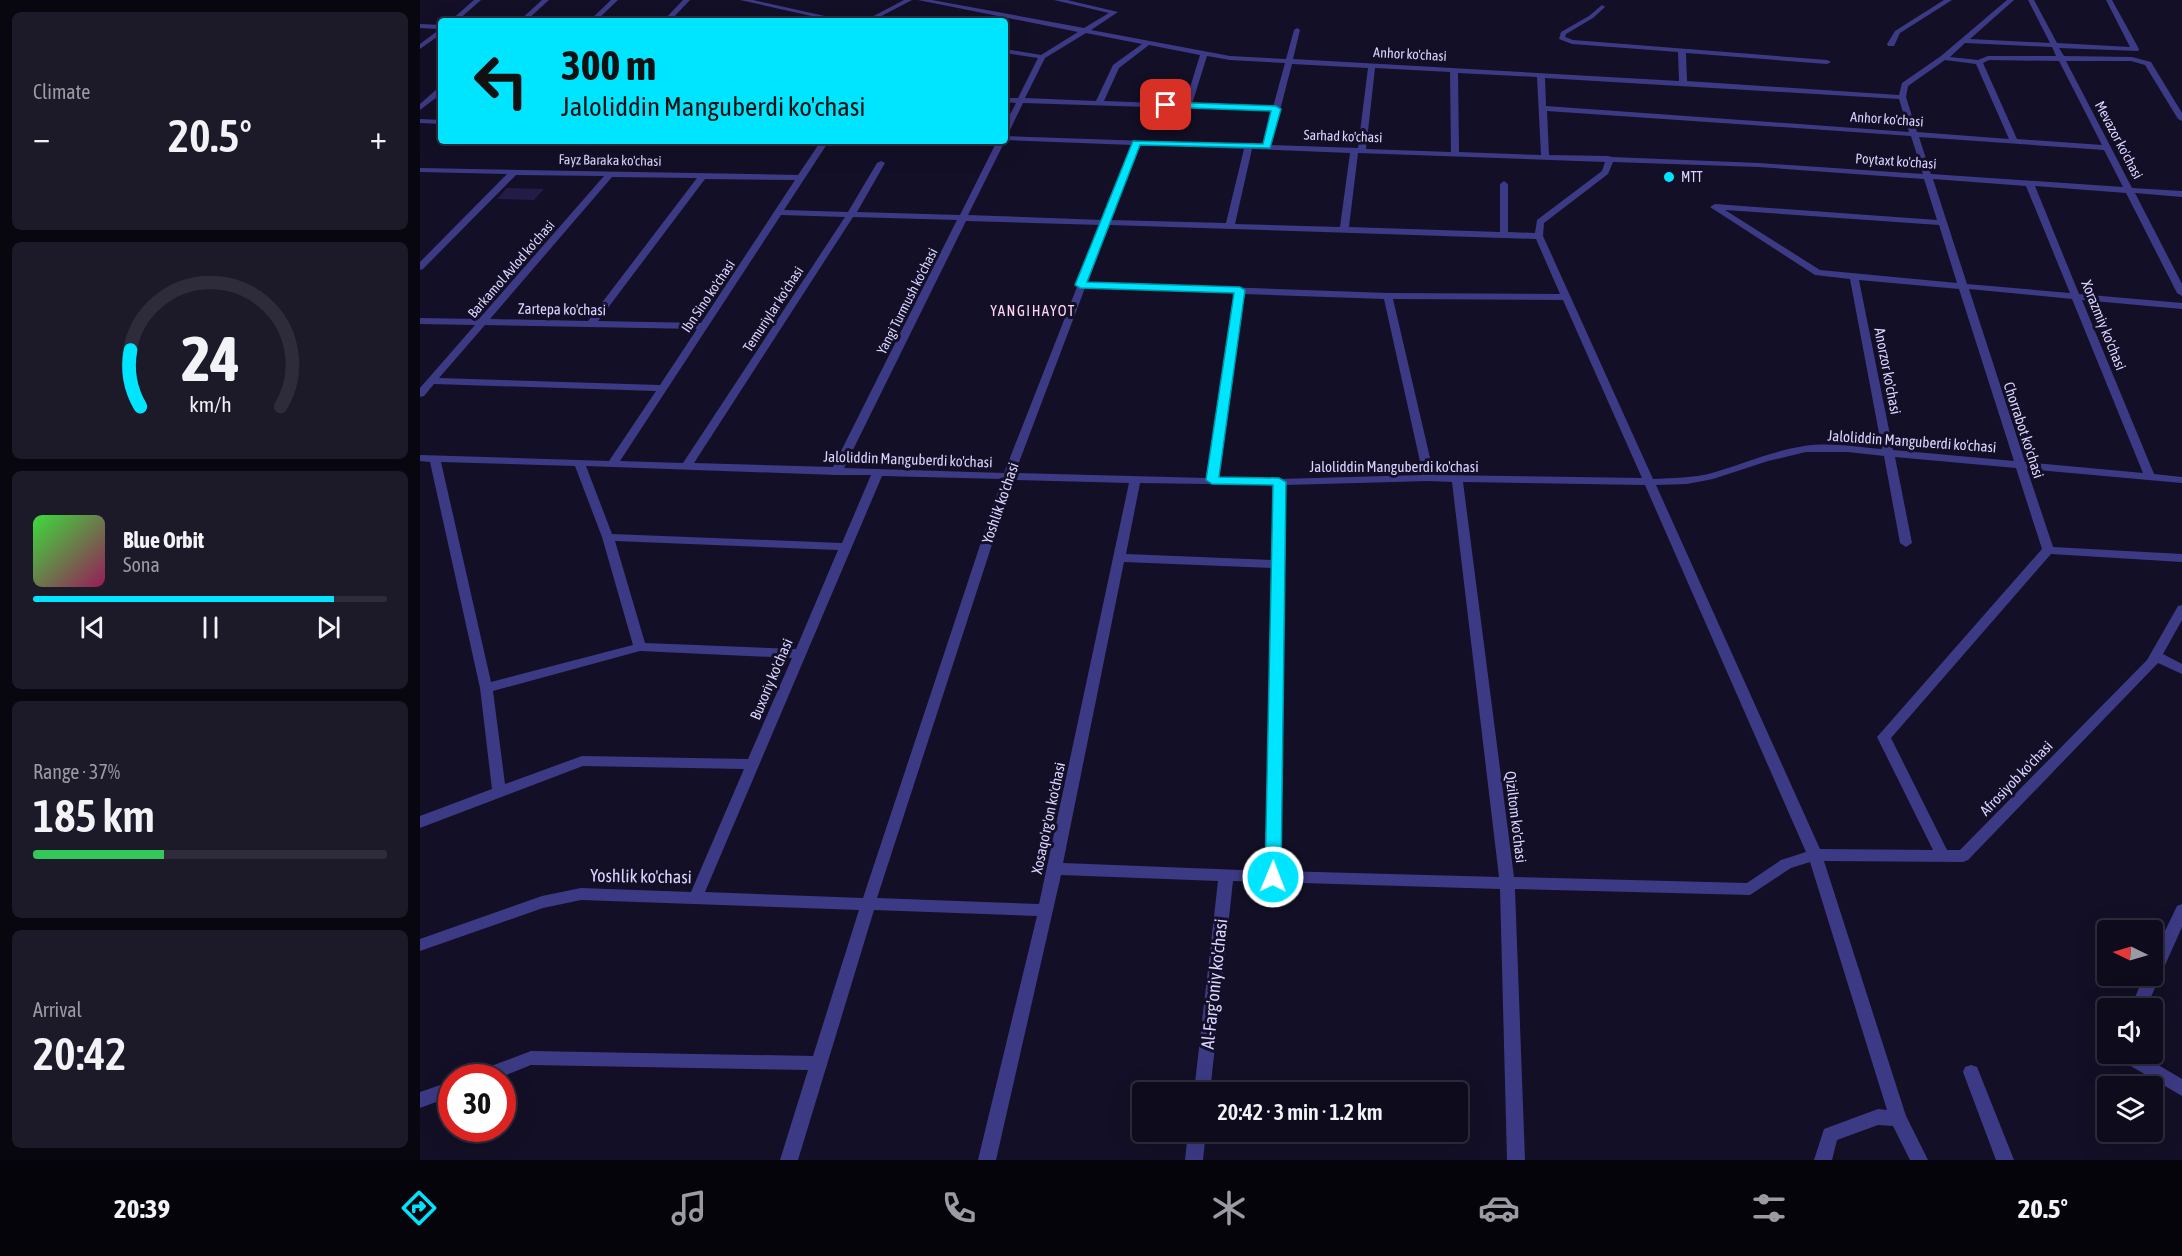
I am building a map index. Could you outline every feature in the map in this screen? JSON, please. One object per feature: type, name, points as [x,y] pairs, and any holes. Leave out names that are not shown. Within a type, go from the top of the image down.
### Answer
[{"type":"street","points":[[457,18],[478,0]]},
{"type":"street","points":[[525,18],[546,0]]},
{"type":"street","points":[[595,18],[615,0]]},
{"type":"street","points":[[669,18],[687,0]]},
{"type":"street","points":[[743,0],[830,18]]},
{"type":"street","points":[[873,18],[909,0]]},
{"type":"street","name":"Anhor ko'chasi","points":[[921,0],[1230,58],[1683,82],[1902,97]]},
{"type":"street","points":[[1008,126],[1042,57],[1115,12],[1057,0]]},
{"type":"street","points":[[1890,44],[1897,32],[1949,0]]},
{"type":"street","name":"Mevazor ko'chasi","points":[[2031,0],[2182,293]]},
{"type":"street","points":[[1963,42],[2135,49],[2109,0]]},
{"type":"street","points":[[1902,97],[1905,85],[1944,58],[2008,1]]},
{"type":"street","points":[[1602,7],[1591,17],[1563,33],[1561,38],[1572,42],[1827,62]]},
{"type":"street","points":[[420,26],[438,29]]},
{"type":"street","points":[[1267,147],[1297,30]]},
{"type":"street","points":[[420,47],[438,32]]},
{"type":"street","points":[[1099,103],[1116,67],[1146,44]]},
{"type":"street","points":[[1008,51],[1042,57]]},
{"type":"street","points":[[1682,51],[1683,82]]},
{"type":"street","points":[[1188,106],[1204,54]]},
{"type":"street","points":[[1944,58],[1979,62],[1989,58],[2132,58],[2148,64],[2182,119]]},
{"type":"street","points":[[1979,62],[2014,142]]},
{"type":"street","points":[[1344,229],[1372,65]]},
{"type":"street","points":[[1454,70],[1455,153]]},
{"type":"street","points":[[1541,74],[1545,155]]},
{"type":"street","points":[[420,108],[438,93]]},
{"type":"street","name":"Chorrabot ko'chasi","points":[[1902,97],[2019,464],[2049,550]]},
{"type":"street","points":[[1008,100],[1276,109]]},
{"type":"street","name":"Anhor ko'chasi","points":[[1542,108],[2107,148]]},
{"type":"street","points":[[420,121],[438,122]]},
{"type":"street","name":"Sarhad ko'chasi","points":[[1008,138],[1608,158]]},
{"type":"street","name":"Yoshlik ko'chasi","points":[[789,1160],[868,904],[1008,477],[1080,285],[1137,142]]},
{"type":"street","name":"Ibn Sino ko'chasi","points":[[612,465],[823,144]]},
{"type":"street","name":"Yangi Turmush ko'chasi","points":[[836,472],[1000,144]]},
{"type":"street","points":[[1230,226],[1249,146]]},
{"type":"street","points":[[1608,158],[1609,164],[1605,172],[1540,222],[1539,236],[1815,855],[1898,1119],[1919,1160]]},
{"type":"street","name":"Poytaxt ko'chasi","points":[[1608,158],[1759,165],[2182,194]]},
{"type":"street","name":"Temuriylar ko'chasi","points":[[686,467],[851,214],[881,163]]},
{"type":"street","name":"Fayz Baraka ko'chasi","points":[[420,170],[800,178]]},
{"type":"street","points":[[420,267],[514,172]]},
{"type":"street","name":"Barkamol Avlod ko'chasi","points":[[420,394],[610,174]]},
{"type":"street","points":[[591,324],[703,176]]},
{"type":"street","points":[[1504,184],[1504,234]]},
{"type":"street","name":"Xorazmiy ko'chasi","points":[[2030,184],[2150,477]]},
{"type":"street","points":[[1942,224],[1714,207],[1818,273],[2182,306]]},
{"type":"street","points":[[779,212],[1539,236]]},
{"type":"street","name":"Anorzor ko'chasi","points":[[1854,276],[1906,543]]},
{"type":"street","points":[[1080,285],[1388,296],[1567,297]]},
{"type":"street","points":[[1212,480],[1240,290]]},
{"type":"street","points":[[1388,296],[1429,478]]},
{"type":"street","name":"Zartepa ko'chasi","points":[[420,321],[704,326]]},
{"type":"street","points":[[432,381],[663,388]]},
{"type":"street","name":"Jaloliddin Manguberdi ko'chasi","points":[[420,458],[877,474],[1135,480],[1279,482],[1429,478],[1650,482],[1713,476],[1765,458],[1806,449],[1848,448],[2182,480]]},
{"type":"street","points":[[435,459],[486,688],[499,792]]},
{"type":"street","points":[[579,463],[608,537],[640,647]]},
{"type":"street","name":"Buxoriy ko'chasi","points":[[696,897],[877,474]]},
{"type":"street","name":"Xosaqo'rg'on ko'chasi","points":[[987,1160],[1055,869],[1135,480]]},
{"type":"street","name":"Qiziltom ko'chasi","points":[[1457,480],[1507,882],[1516,1160]]},
{"type":"street","points":[[1273,877],[1279,482]]},
{"type":"street","points":[[608,537],[845,547]]},
{"type":"street","points":[[1943,856],[1884,737],[2049,550],[2182,558]]},
{"type":"street","points":[[1118,558],[1278,564]]},
{"type":"street","name":"Afrosiyob ko'chasi","points":[[1055,869],[1226,876],[1750,889],[1786,864],[1815,855],[1963,856],[2152,663],[2182,609]]},
{"type":"street","points":[[486,688],[640,647],[799,654]]},
{"type":"street","points":[[2156,656],[2182,670]]},
{"type":"street","points":[[420,822],[582,761],[754,764]]},
{"type":"street","name":"Al-Farg'oniy ko'chasi","points":[[1203,1082],[1226,876]]},
{"type":"street","name":"Yoshlik ko'chasi","points":[[420,945],[542,902],[581,894],[1045,910]]},
{"type":"street","points":[[2142,998],[2182,910]]},
{"type":"street","points":[[515,1064],[531,1058],[820,1063]]},
{"type":"street","points":[[2142,1064],[2182,1088]]},
{"type":"street","points":[[1971,1072],[2005,1160]]},
{"type":"street","points":[[420,1100],[438,1093]]},
{"type":"street","points":[[1823,1160],[1830,1135],[1878,1117],[1898,1119]]},
{"type":"street","points":[[1194,1160],[1196,1142]]},
{"type":"building","points":[[507,188],[544,189],[534,200],[497,199]]},
{"type":"place","name":"MTT","points":[[1669,177]]},
{"type":"district","name":"YANGIHAYOT","points":[[1033,310]]},
{"type":"route","points":[[1166,105],[1276,109],[1267,147],[1137,142],[1080,285],[1240,290],[1212,480],[1279,482],[1273,877]]}]
